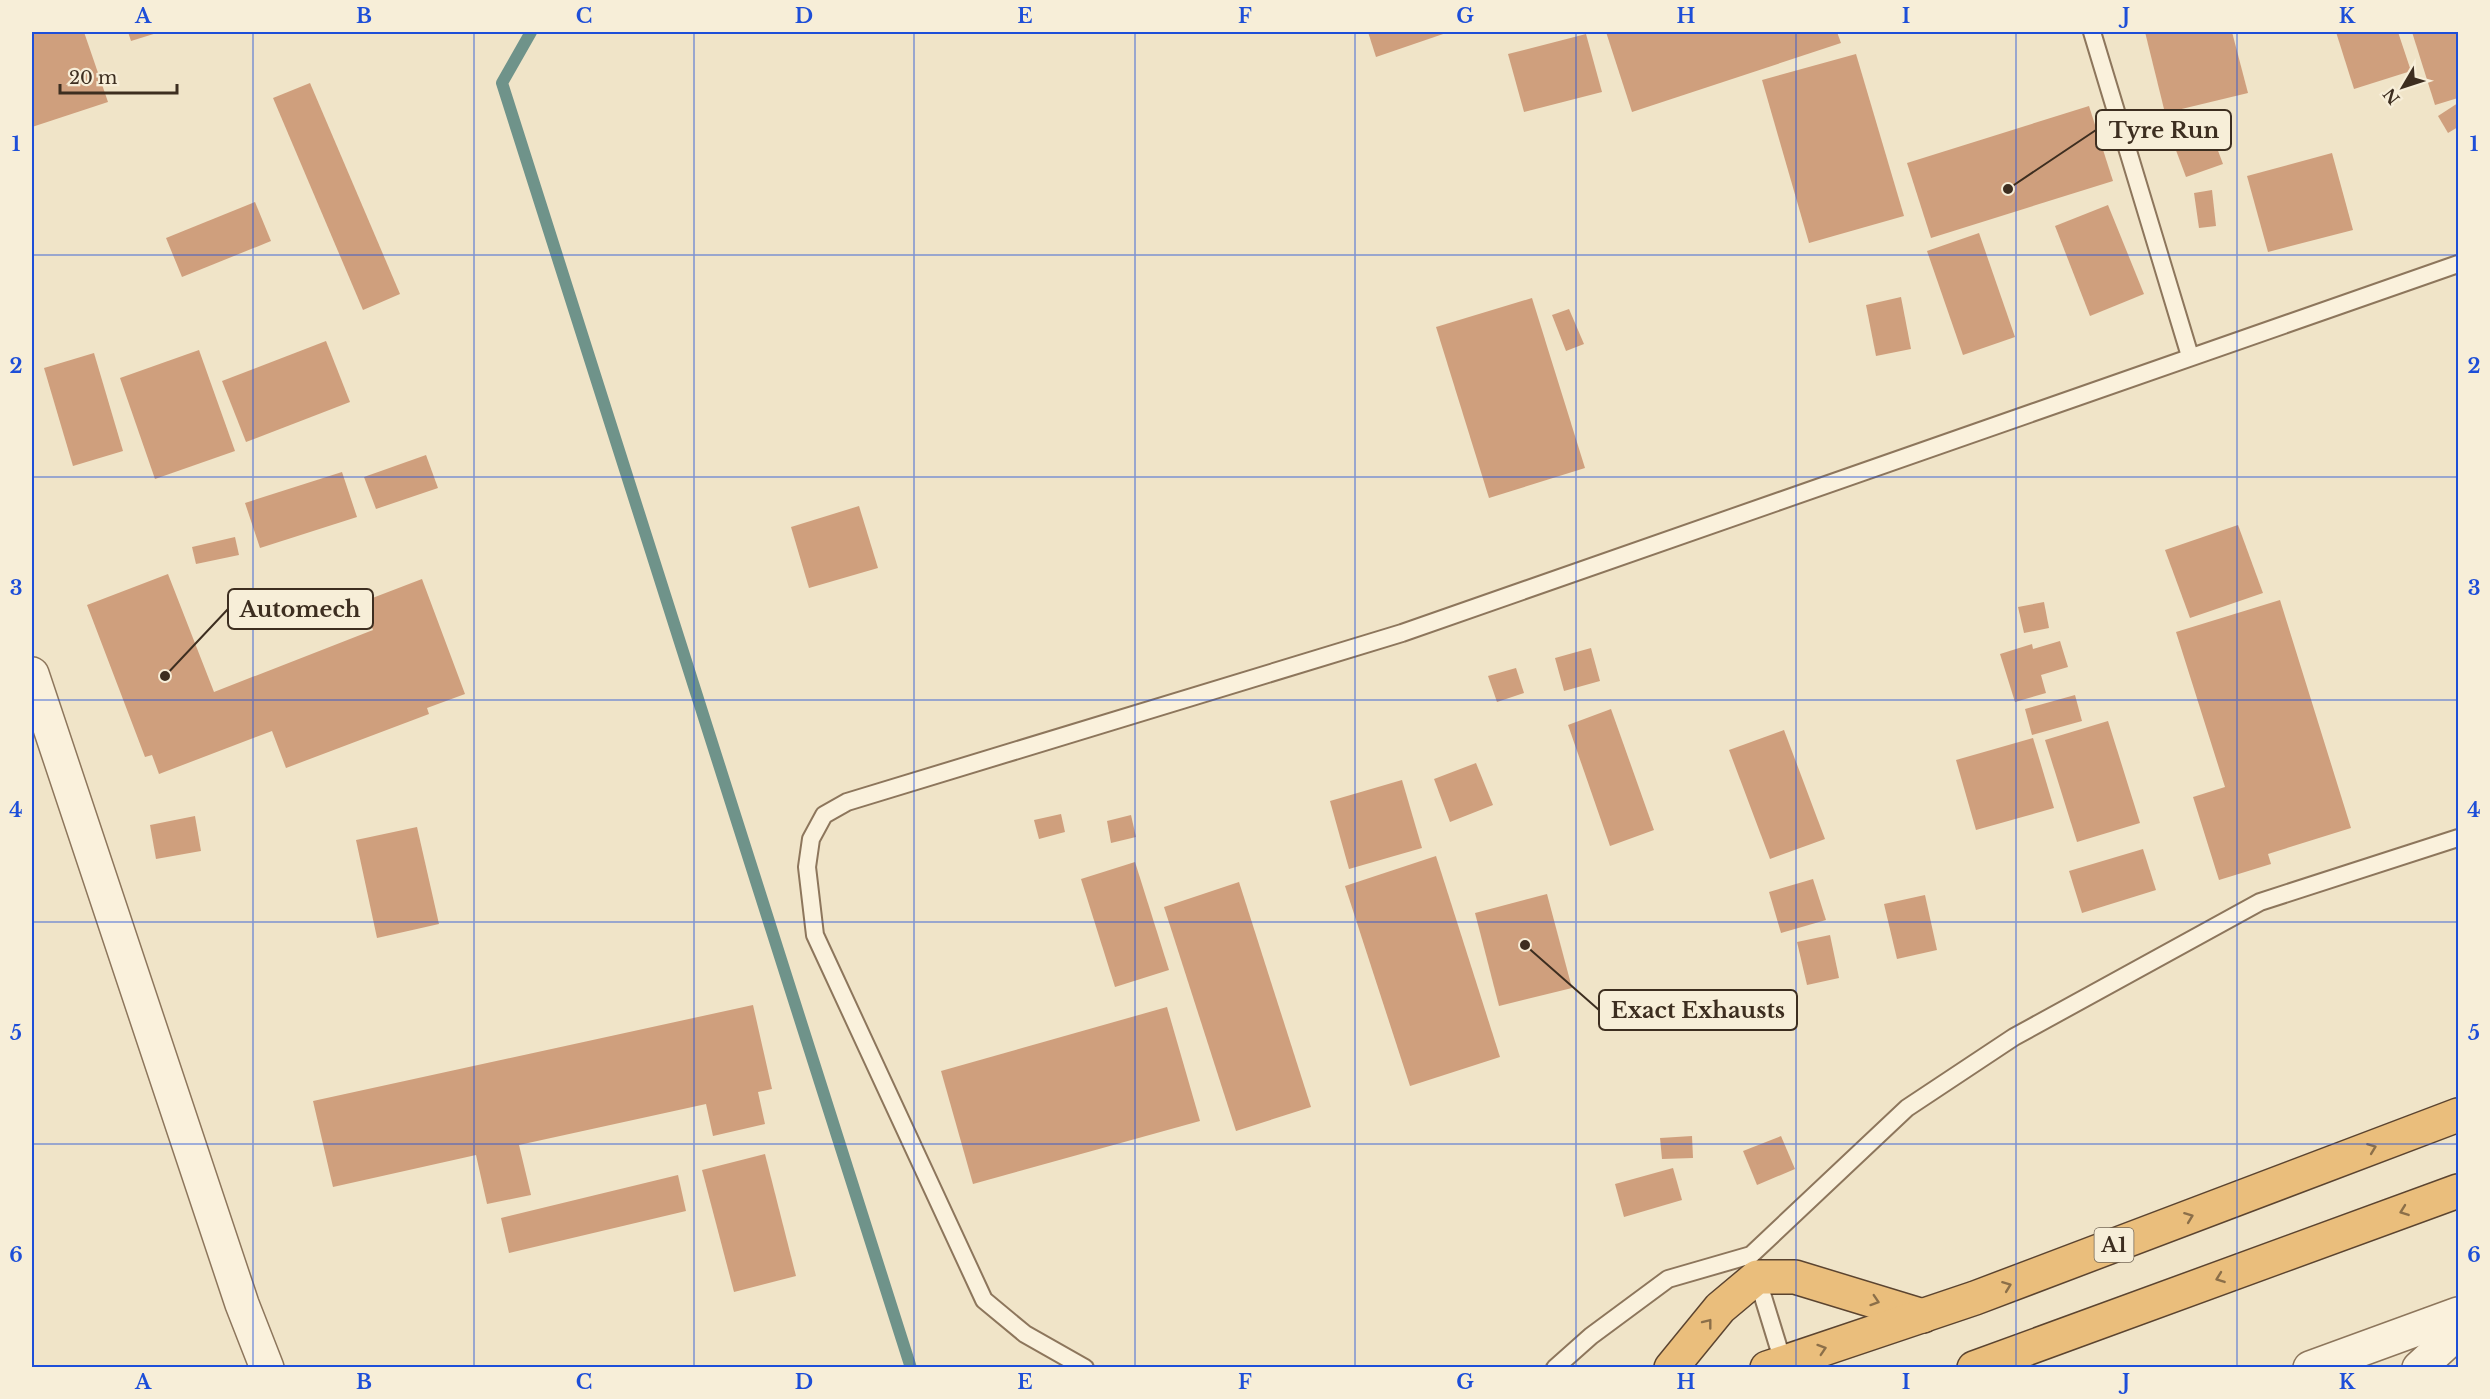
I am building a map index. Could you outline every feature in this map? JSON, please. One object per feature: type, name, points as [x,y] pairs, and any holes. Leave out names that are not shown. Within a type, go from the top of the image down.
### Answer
[{"type":"highway","name":"A1","points":[[1775,1365],[1923,1316],[2458,1115]]},
{"type":"highway","points":[[1974,1368],[2458,1191]]},
{"type":"highway","points":[[1671,1368],[1754,1266],[1923,1316]]},
{"type":"street","points":[[32,674],[235,1281],[267,1368]]},
{"type":"street","points":[[2310,1368],[2458,1314]]},
{"type":"street","points":[[2419,1368],[2458,1332]]},
{"type":"lane","points":[[2092,32],[2190,356]]},
{"type":"lane","points":[[1085,1368],[1025,1334],[984,1300],[814,935],[807,867],[811,839],[824,816],[847,802],[1402,633],[2458,264]]},
{"type":"lane","points":[[1555,1368],[1591,1336],[1668,1279],[1754,1266],[1907,1108],[2014,1037],[2260,902],[2458,838]]},
{"type":"lane","points":[[1754,1266],[1775,1365]]},
{"type":"building","points":[[32,32],[84,32],[108,102],[32,127]]},
{"type":"building","points":[[128,32],[160,32],[131,41]]},
{"type":"building","points":[[1368,32],[1449,32],[1376,57]]},
{"type":"building","points":[[1606,32],[1837,32],[1841,43],[1632,112]]},
{"type":"building","points":[[2145,32],[2232,32],[2248,93],[2165,113]]},
{"type":"building","points":[[2336,32],[2398,32],[2411,71],[2354,89]]},
{"type":"building","points":[[2412,32],[2458,32],[2458,98],[2435,105]]},
{"type":"building","points":[[1586,34],[1602,92],[1524,112],[1508,54]]},
{"type":"building","points":[[1856,54],[1904,216],[1809,243],[1762,80]]},
{"type":"building","points":[[310,83],[400,294],[363,310],[273,98]]},
{"type":"building","points":[[2458,103],[2458,127],[2448,133],[2438,116]]},
{"type":"building","points":[[2089,106],[2113,181],[1931,238],[1907,163]]},
{"type":"building","points":[[2208,124],[2223,164],[2186,177],[2171,137]]},
{"type":"building","points":[[2332,153],[2353,230],[2268,252],[2247,176]]},
{"type":"building","points":[[2212,190],[2216,226],[2199,228],[2194,193]]},
{"type":"building","points":[[255,202],[271,241],[182,277],[166,238]]},
{"type":"building","points":[[2108,205],[2144,294],[2090,316],[2055,226]]},
{"type":"building","points":[[1979,233],[2015,337],[1963,355],[1927,251]]},
{"type":"building","points":[[1901,297],[1911,349],[1876,356],[1866,305]]},
{"type":"building","points":[[1532,298],[1585,468],[1489,498],[1436,327]]},
{"type":"building","points":[[1569,309],[1584,344],[1566,351],[1552,315]]},
{"type":"building","points":[[326,341],[350,402],[246,442],[222,381]]},
{"type":"building","points":[[199,350],[235,451],[155,479],[120,378]]},
{"type":"building","points":[[94,353],[123,451],[73,466],[44,368]]},
{"type":"building","points":[[426,455],[438,488],[376,509],[364,477]]},
{"type":"building","points":[[342,472],[357,517],[260,548],[245,503]]},
{"type":"building","points":[[859,506],[878,568],[809,588],[791,527]]},
{"type":"building","points":[[2238,525],[2263,593],[2190,618],[2165,550]]},
{"type":"building","points":[[235,537],[239,555],[196,564],[192,547]]},
{"type":"building","points":[[168,574],[214,692],[373,630],[362,602],[422,579],[465,694],[427,708],[429,714],[286,768],[272,731],[159,774],[152,755],[145,757],[87,605]]},
{"type":"building","points":[[2280,600],[2351,828],[2268,854],[2271,864],[2219,880],[2193,797],[2225,787],[2176,632]]},
{"type":"building","points":[[2044,602],[2049,628],[2024,633],[2018,607]]},
{"type":"building","points":[[2060,641],[2068,667],[2041,675],[2046,693],[2015,702],[2000,654],[2032,644],[2033,649]]},
{"type":"building","points":[[1591,648],[1600,681],[1564,691],[1555,658]]},
{"type":"building","points":[[1516,668],[1524,693],[1497,702],[1488,676]]},
{"type":"building","points":[[2075,695],[2082,721],[2032,735],[2025,709]]},
{"type":"building","points":[[1611,709],[1654,830],[1610,846],[1568,725]]},
{"type":"building","points":[[2108,721],[2140,823],[2077,842],[2045,740]]},
{"type":"building","points":[[1784,730],[1825,839],[1770,859],[1729,750]]},
{"type":"building","points":[[2033,738],[2054,808],[1976,830],[1956,760]]},
{"type":"building","points":[[1476,763],[1493,805],[1450,822],[1434,779]]},
{"type":"building","points":[[1402,780],[1422,848],[1349,869],[1330,801]]},
{"type":"building","points":[[1061,814],[1065,832],[1039,839],[1034,820]]},
{"type":"building","points":[[1131,815],[1136,837],[1111,843],[1107,821]]},
{"type":"building","points":[[195,816],[201,851],[156,859],[150,825]]},
{"type":"building","points":[[417,827],[439,924],[377,938],[356,840]]},
{"type":"building","points":[[2143,849],[2156,890],[2082,913],[2069,871]]},
{"type":"building","points":[[1436,856],[1500,1057],[1410,1086],[1345,886]]},
{"type":"building","points":[[1135,862],[1169,970],[1115,987],[1081,879]]},
{"type":"building","points":[[1813,879],[1826,920],[1781,933],[1769,892]]},
{"type":"building","points":[[1239,882],[1311,1107],[1236,1131],[1164,907]]},
{"type":"building","points":[[1547,894],[1572,988],[1499,1006],[1475,913]]},
{"type":"building","points":[[1925,895],[1937,950],[1897,959],[1884,904]]},
{"type":"building","points":[[1830,935],[1839,978],[1807,985],[1797,942]]},
{"type":"building","points":[[753,1005],[772,1089],[758,1092],[765,1124],[713,1136],[706,1104],[519,1145],[531,1195],[487,1204],[476,1155],[333,1187],[313,1101]]},
{"type":"building","points":[[1167,1007],[1200,1121],[973,1184],[941,1071]]},
{"type":"building","points":[[1692,1136],[1693,1158],[1662,1159],[1660,1138]]},
{"type":"building","points":[[1781,1136],[1795,1169],[1757,1185],[1743,1151]]},
{"type":"building","points":[[765,1154],[796,1276],[734,1292],[702,1170]]},
{"type":"building","points":[[1673,1168],[1682,1200],[1624,1217],[1615,1184]]},
{"type":"building","points":[[678,1175],[686,1211],[509,1253],[501,1218]]},
{"type":"waterway","points":[[531,32],[502,83],[911,1368]]},
{"type":"place","name":"Tyre Run","points":[[2008,189]]},
{"type":"place","name":"Automech","points":[[165,676]]},
{"type":"place","name":"Exact Exhausts","points":[[1525,945]]}]
